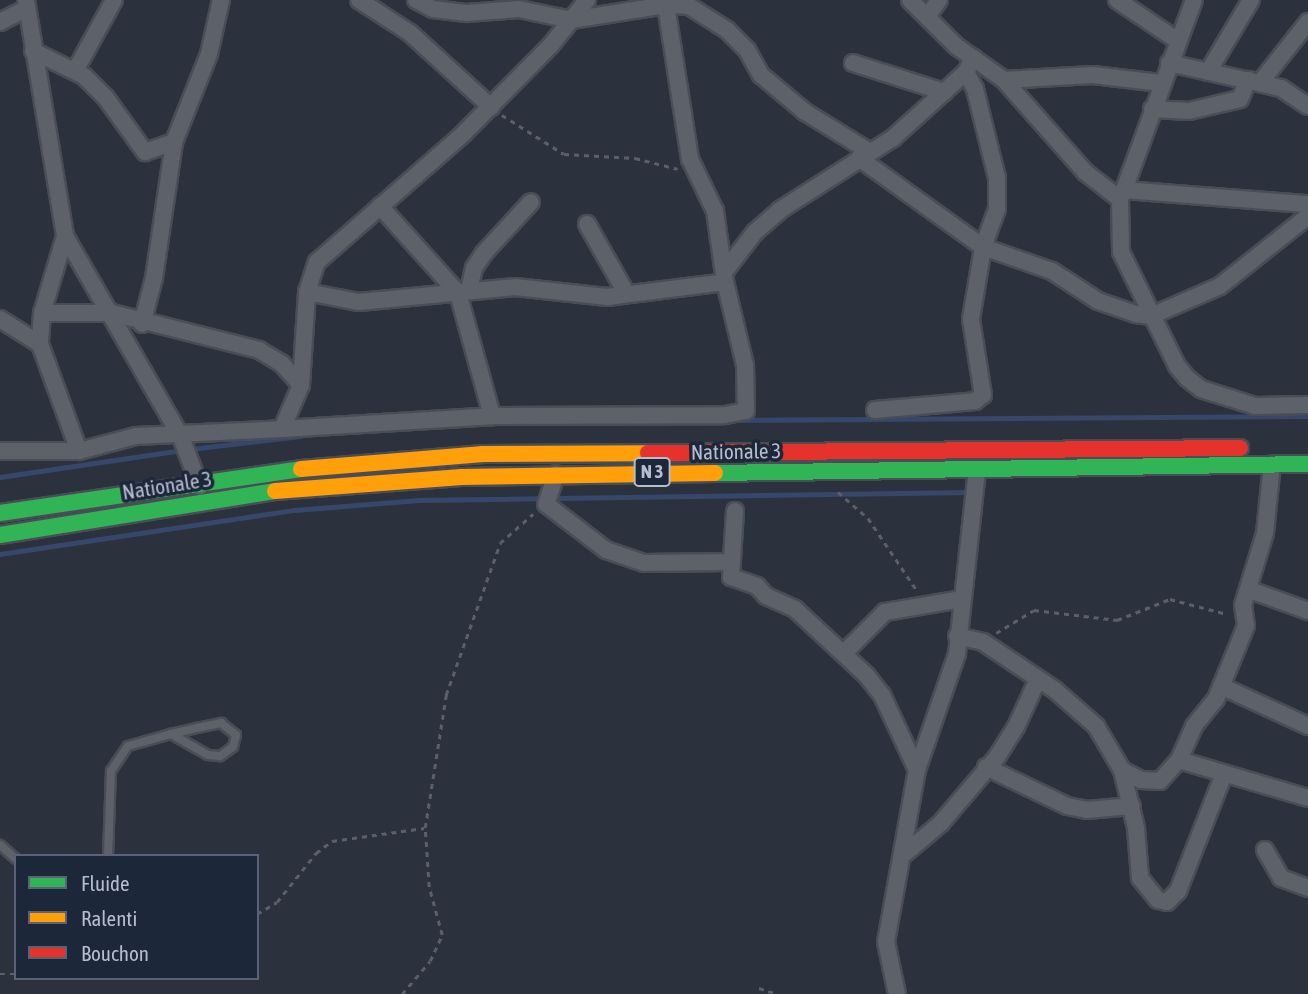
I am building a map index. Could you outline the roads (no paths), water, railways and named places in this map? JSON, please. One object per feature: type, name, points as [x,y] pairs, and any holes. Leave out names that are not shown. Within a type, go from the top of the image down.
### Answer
[{"type":"main road","name":"Nationale 3","points":[[0,513],[197,481],[483,454],[1308,448]]},
{"type":"main road","name":"Nationale 3","points":[[0,535],[209,499],[292,488],[556,474],[1308,464]]},
{"type":"street","points":[[75,71],[114,0]]},
{"type":"street","points":[[142,324],[155,278],[174,142],[209,54],[221,0]]},
{"type":"street","points":[[359,0],[410,33],[491,107]]},
{"type":"street","points":[[416,0],[433,9],[467,13],[537,11],[571,20],[665,2],[693,3],[747,50],[761,75],[805,112],[983,247],[1052,271],[1124,312],[1151,316],[1220,286],[1308,216]]},
{"type":"street","points":[[282,429],[300,385],[307,292],[317,262],[491,107],[587,0]]},
{"type":"street","points":[[910,0],[970,65],[1004,80],[1085,172],[1122,194],[1308,204]]},
{"type":"street","points":[[926,18],[939,0]]},
{"type":"street","points":[[1117,0],[1178,41]]},
{"type":"street","points":[[1194,0],[1122,194],[1121,251],[1177,366],[1196,387],[1255,406],[1308,405]]},
{"type":"street","points":[[1208,72],[1251,0]]},
{"type":"street","points":[[0,451],[79,451],[136,436],[181,437],[492,416],[725,415],[746,411],[745,365],[725,276],[716,211],[695,171],[665,2]]},
{"type":"street","points":[[1,20],[25,5],[65,236],[112,313],[181,437],[197,481],[209,499]]},
{"type":"street","points":[[1152,109],[1189,111],[1240,99],[1308,22]]},
{"type":"street","points":[[33,51],[75,71],[106,97],[145,152],[174,142]]},
{"type":"street","points":[[853,63],[944,92]]},
{"type":"street","points":[[1169,63],[1292,92],[1308,106]]},
{"type":"street","points":[[307,292],[359,302],[515,287],[597,297],[725,276],[755,232],[780,210],[908,126],[970,65]]},
{"type":"street","points":[[875,410],[975,401],[983,396],[971,318],[983,247],[997,209],[997,178],[970,65]]},
{"type":"street","points":[[1004,80],[1093,75],[1161,83]]},
{"type":"street","points":[[463,292],[484,253],[531,202]]},
{"type":"street","points":[[380,206],[463,292],[492,416]]},
{"type":"street","points":[[587,224],[626,293]]},
{"type":"street","points":[[65,236],[42,313],[40,344],[79,451]]},
{"type":"street","points":[[42,313],[112,313],[142,324],[259,350],[282,363],[300,385]]},
{"type":"street","points":[[0,320],[40,344]]},
{"type":"street","points":[[1122,770],[1160,782],[1179,760],[1194,726],[1221,686],[1246,626],[1244,618],[1265,533],[1272,464]]},
{"type":"street","points":[[897,994],[886,942],[916,770],[953,672],[977,469]]},
{"type":"street","points":[[556,474],[546,504],[595,543],[644,563],[730,562]]},
{"type":"street","points":[[735,511],[731,578],[783,601],[844,653],[882,695],[916,770]]},
{"type":"street","points":[[1250,590],[1308,611]]},
{"type":"street","points":[[844,653],[875,617],[899,607],[928,606],[962,599]]},
{"type":"street","points":[[957,636],[983,642],[1038,679],[1096,726],[1122,770],[1132,806],[1140,878],[1158,900],[1167,902],[1178,891],[1223,776]]},
{"type":"street","points":[[902,856],[932,833],[1007,743],[1038,679]]},
{"type":"street","points":[[1221,686],[1308,726]]},
{"type":"street","points":[[1179,760],[1223,776],[1308,799]]},
{"type":"street","points":[[986,768],[1067,806],[1087,810],[1132,806]]},
{"type":"street","points":[[1265,850],[1281,878],[1308,888]]},
{"type":"lane","points":[[108,854],[111,771],[128,746],[171,734],[221,723],[231,727],[236,735],[233,747],[220,756],[208,755],[171,734]]},
{"type":"lane","points":[[0,845],[14,857]]},
{"type":"waterway","points":[[735,420],[1308,416]]},
{"type":"waterway","points":[[190,449],[300,436]]},
{"type":"waterway","points":[[0,477],[182,450]]},
{"type":"waterway","points":[[0,554],[295,510],[419,500],[969,492]]}]
